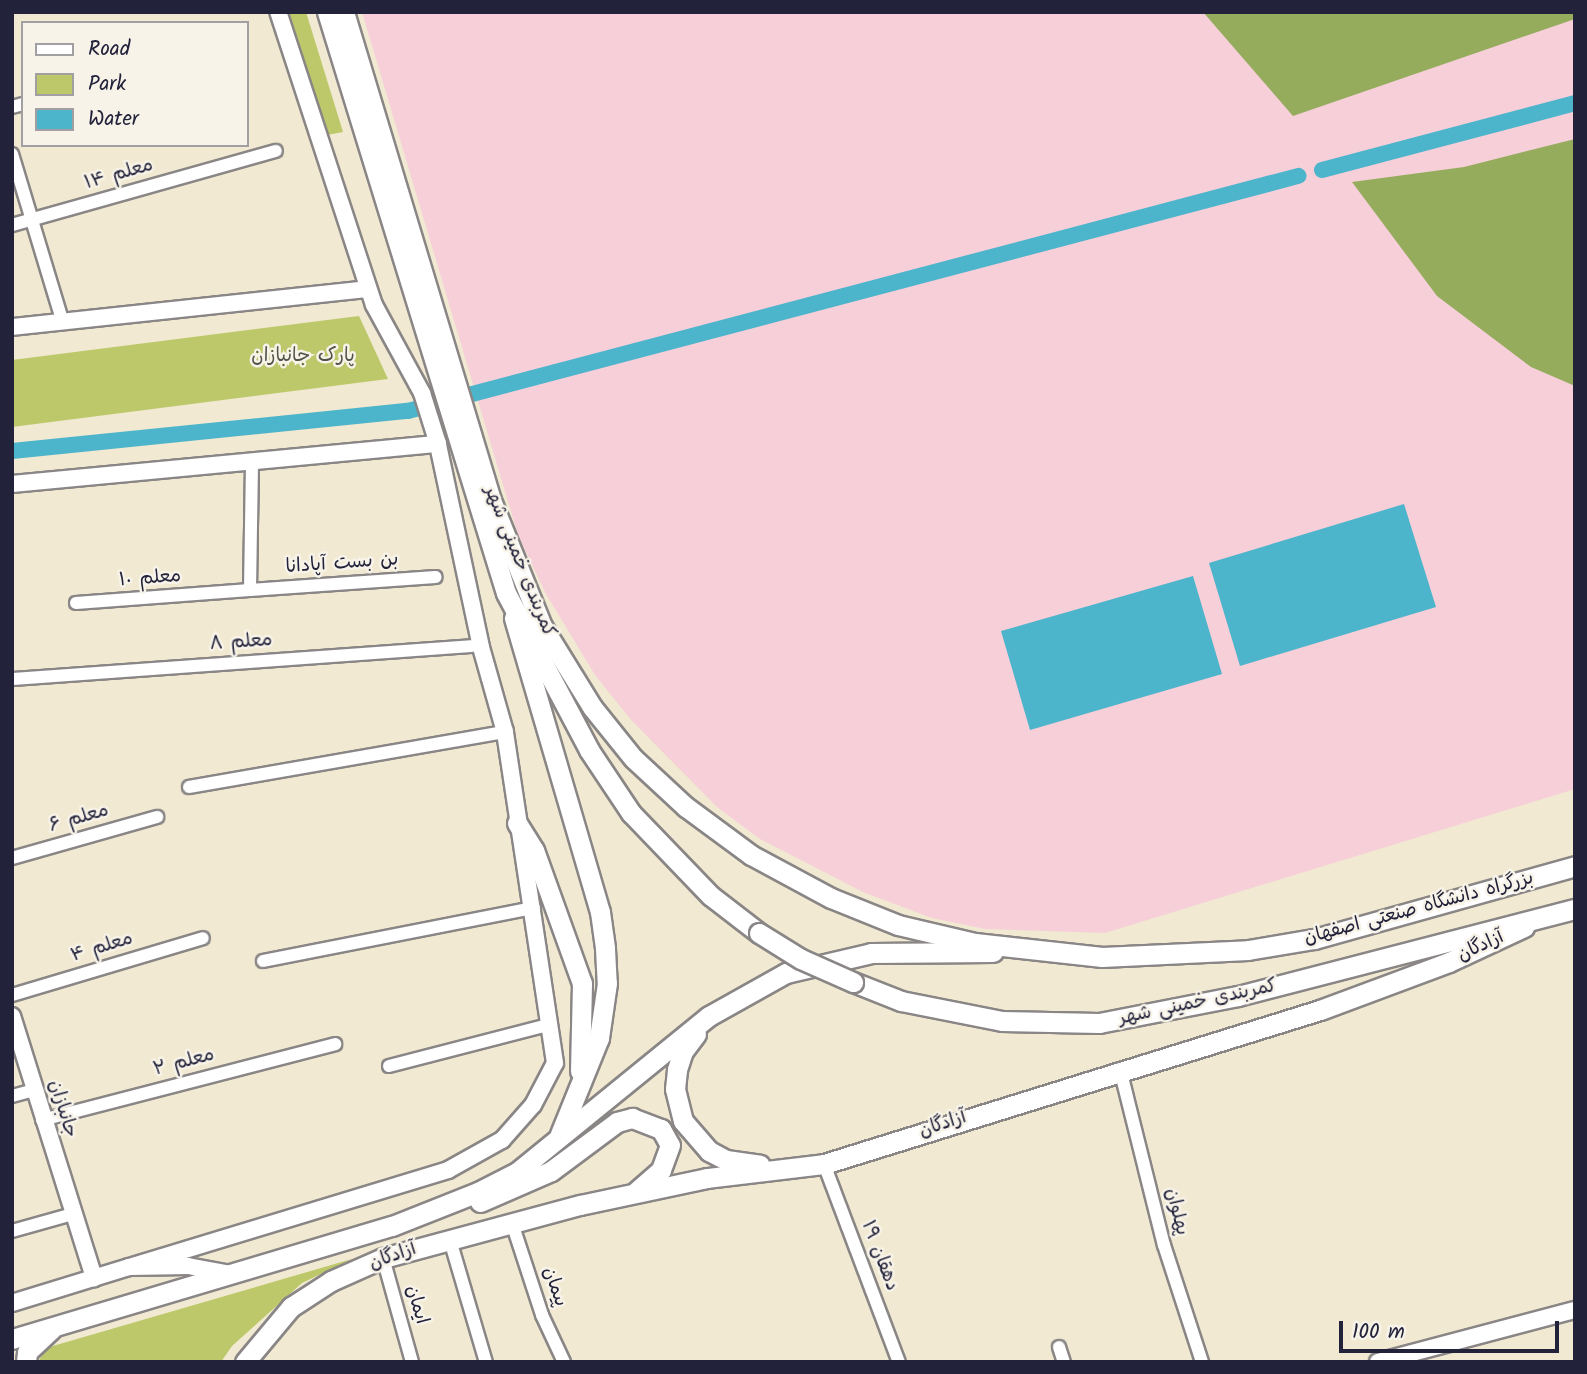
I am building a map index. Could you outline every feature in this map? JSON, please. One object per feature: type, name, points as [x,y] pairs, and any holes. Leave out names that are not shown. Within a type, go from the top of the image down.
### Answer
[{"type":"main road","name":"کمربندی خمینی شهر","points":[[327,12],[424,307]]},
{"type":"main road","name":"کمربندی خمینی شهر","points":[[344,12],[424,307],[447,429],[506,593],[589,750],[631,813],[711,896],[759,933],[801,959],[901,1001],[1002,1021],[1099,1023],[1166,1013],[1541,919]]},
{"type":"main road","name":"کمربندی خمینی شهر","points":[[447,429],[491,500],[542,626],[592,707],[634,758],[685,807],[780,872],[887,921],[975,943],[1054,955]]},
{"type":"main road","points":[[506,593],[596,900],[605,949],[607,983],[599,1038],[572,1110],[557,1140]]},
{"type":"main road","points":[[517,823],[534,850],[582,983],[584,1036],[572,1110]]},
{"type":"main road","name":"بزرگراه دانشگاه صنعتی اصفهان","points":[[1054,955],[1150,957],[1274,946],[1405,917],[1572,867]]},
{"type":"main road","points":[[1541,919],[1575,909]]},
{"type":"main road","name":"آزادگان","points":[[245,1362],[291,1307],[331,1281],[383,1258],[512,1223],[706,1178],[824,1164],[1120,1069],[1320,1010],[1449,962],[1541,919]]},
{"type":"main road","name":"آزادگان","points":[[12,1339],[57,1323],[431,1213],[517,1172],[709,1016],[786,973],[837,957],[912,950],[1054,955]]},
{"type":"main road","points":[[709,1016],[683,1051],[677,1070],[675,1089],[683,1121],[709,1151],[726,1160],[785,1169]]},
{"type":"main road","points":[[431,1213],[520,1188],[580,1152],[617,1122],[632,1118],[662,1129],[670,1145],[662,1170],[634,1194]]},
{"type":"main road","points":[[26,1362],[27,1352],[57,1323]]},
{"type":"street","points":[[12,1303],[449,1170],[502,1140],[533,1105],[555,1063],[534,908],[517,823],[505,732],[481,647],[447,429],[422,393],[369,289],[278,12]]},
{"type":"street","name":"معلم ۱۴","points":[[12,225],[276,151]]},
{"type":"street","points":[[12,154],[62,320]]},
{"type":"street","points":[[12,327],[369,289]]},
{"type":"street","points":[[12,484],[252,461],[447,429]]},
{"type":"street","points":[[250,590],[252,461]]},
{"type":"street","name":"بن بست آپادانا","points":[[227,593],[436,577]]},
{"type":"street","name":"معلم ۱۰","points":[[76,603],[227,593]]},
{"type":"street","name":"معلم ۸","points":[[12,679],[472,646]]},
{"type":"street","points":[[189,787],[505,732]]},
{"type":"street","name":"معلم ۶","points":[[12,858],[157,817]]},
{"type":"street","points":[[263,961],[534,908]]},
{"type":"street","name":"معلم ۴","points":[[12,995],[203,938]]},
{"type":"street","name":"جانبازان","points":[[12,1016],[42,1120],[94,1278]]},
{"type":"street","points":[[389,1066],[551,1024]]},
{"type":"street","name":"معلم ۲","points":[[42,1120],[335,1044]]},
{"type":"street","name":"پهلوان","points":[[1120,1069],[1164,1245],[1202,1362]]},
{"type":"street","points":[[12,1096],[34,1090]]},
{"type":"street","name":"دهقان ۱۹","points":[[824,1164],[897,1361]]},
{"type":"street","points":[[12,1231],[73,1214]]},
{"type":"street","name":"پیمان","points":[[512,1223],[542,1315],[564,1362]]},
{"type":"street","points":[[450,1240],[486,1362]]},
{"type":"street","name":"ایمان","points":[[383,1258],[412,1362]]},
{"type":"street","points":[[129,1267],[188,1266],[231,1274]]},
{"type":"street","points":[[1378,1362],[1575,1310]]},
{"type":"street","points":[[1059,1347],[1065,1362]]},
{"type":"shaded area","points":[[362,12],[1575,12],[1575,789],[1105,933],[985,929],[932,918],[863,892],[760,839],[717,807],[632,721],[595,675],[546,594],[518,535]]},
{"type":"green space","points":[[283,12],[306,12],[343,132],[316,137]]},
{"type":"green space","points":[[1203,12],[1575,12],[1575,19],[1293,116]]},
{"type":"green space","points":[[1575,139],[1575,386],[1531,367],[1437,296],[1352,182],[1464,167]]},
{"type":"green space","name":"پارک جانبازان","points":[[359,316],[388,379],[12,427],[12,360]]},
{"type":"green space","points":[[352,1259],[302,1283],[232,1346],[221,1362],[38,1362],[46,1348]]},
{"type":"water","points":[[1404,504],[1436,607],[1240,666],[1209,563]]},
{"type":"water","points":[[1193,576],[1222,674],[1030,730],[1001,631]]},
{"type":"waterway","points":[[1322,170],[1575,103]]},
{"type":"waterway","points":[[12,451],[408,411],[1298,176]]}]
